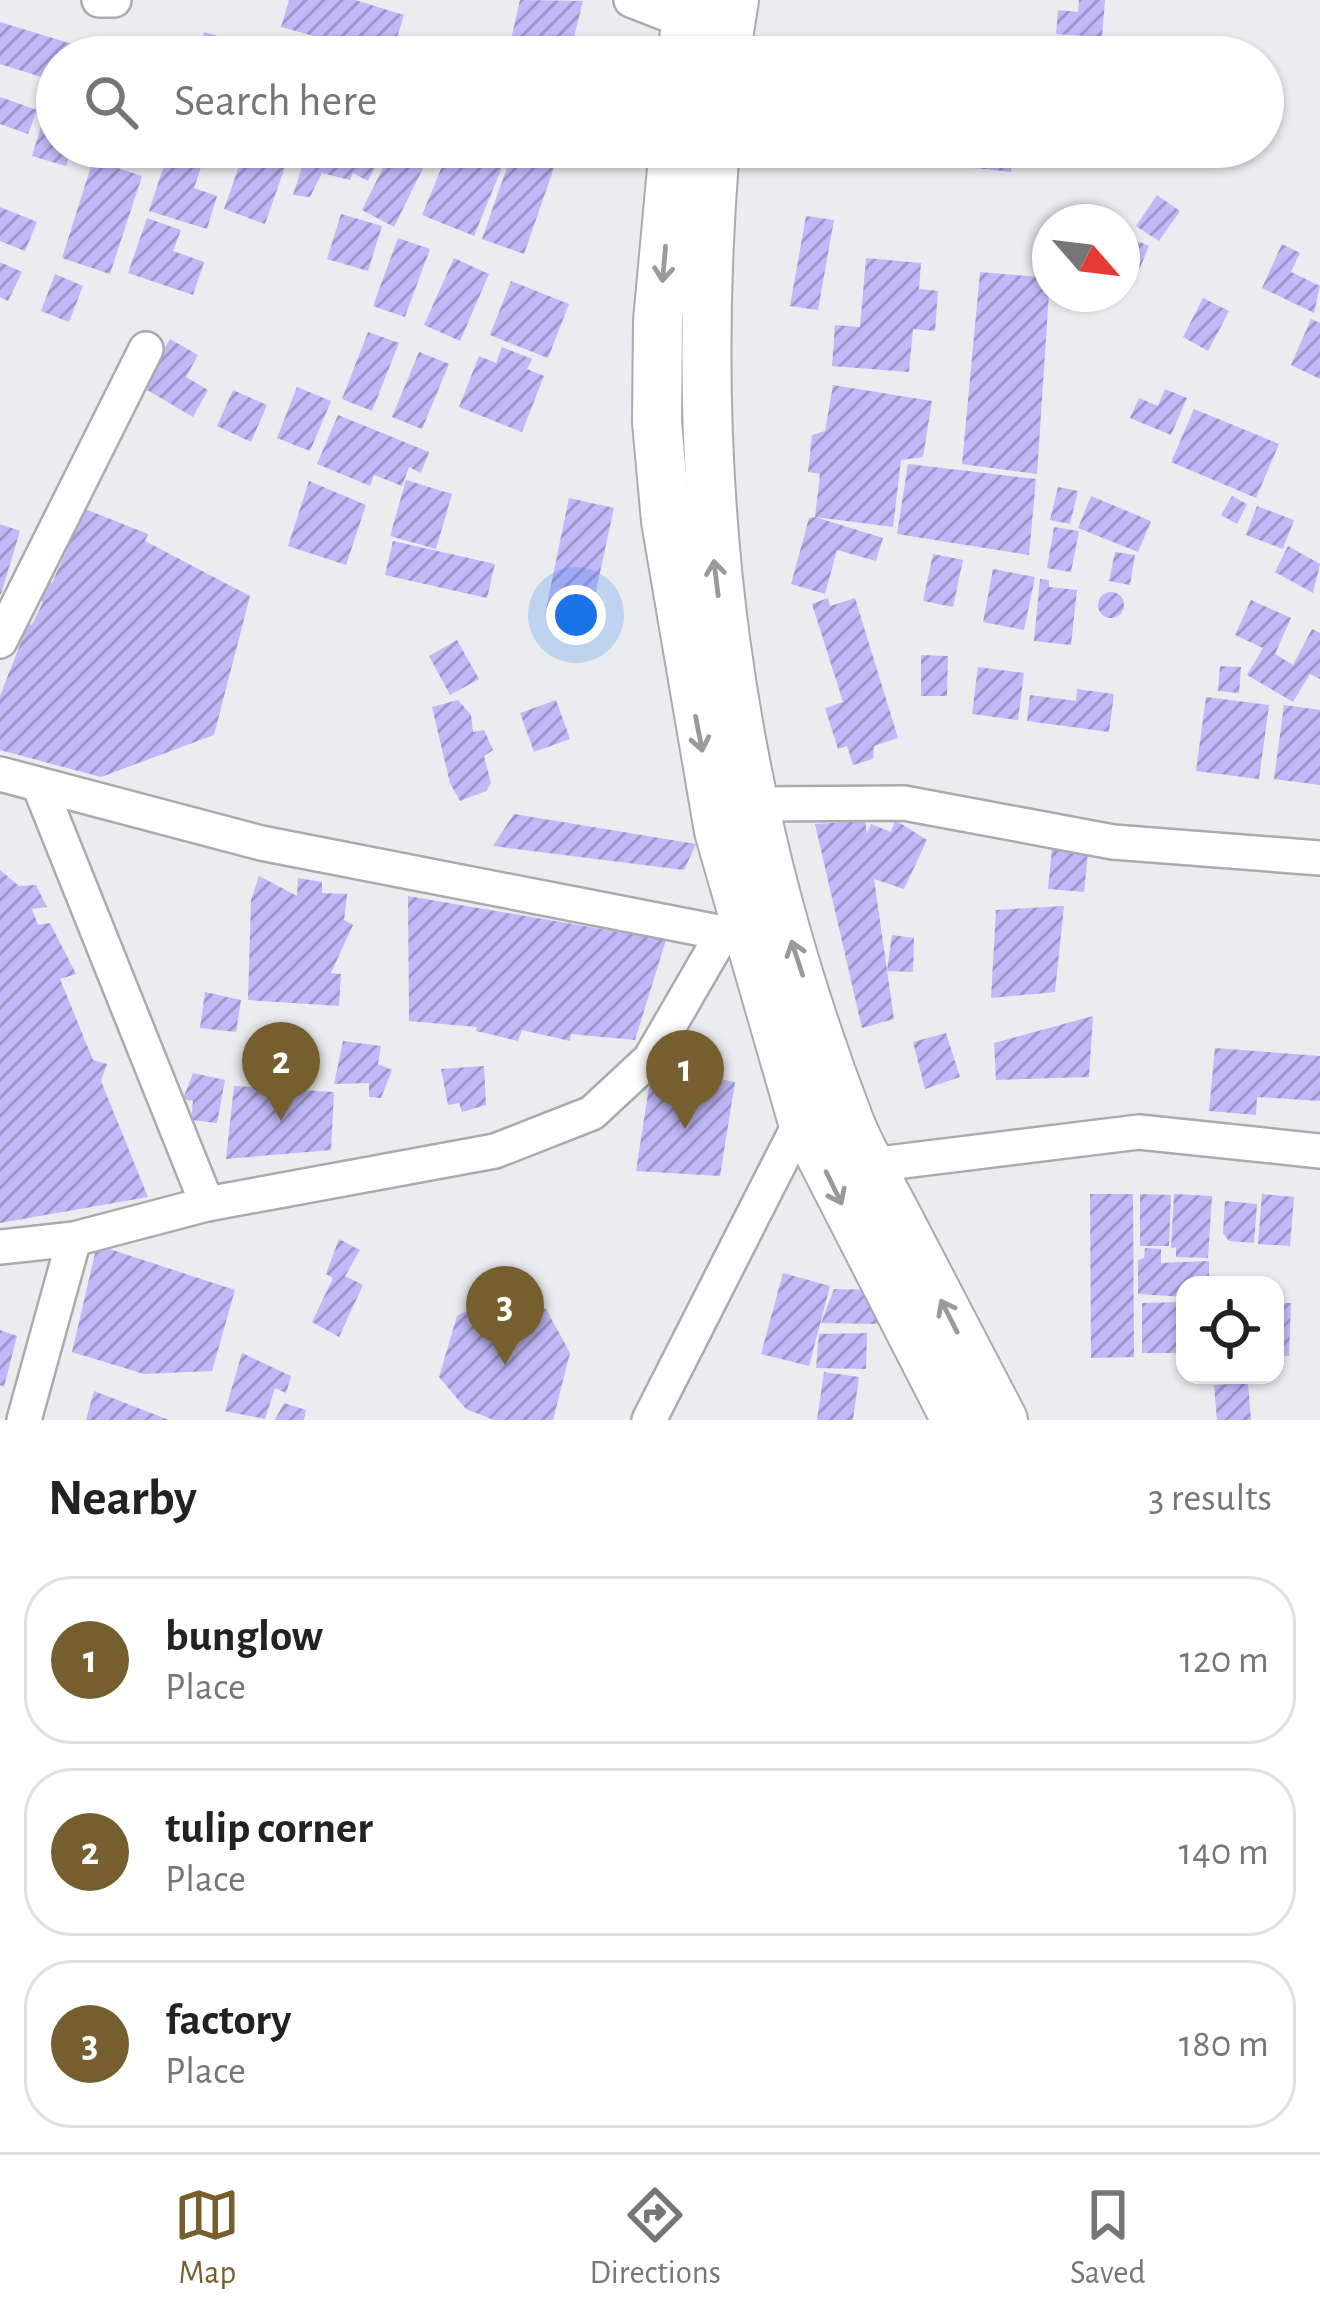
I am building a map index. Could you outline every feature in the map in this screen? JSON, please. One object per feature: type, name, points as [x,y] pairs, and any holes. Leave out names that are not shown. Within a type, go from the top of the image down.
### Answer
[{"type":"main road","points":[[728,36],[734,0]]},
{"type":"main road","points":[[672,168],[658,321],[657,422],[666,521],[696,722],[735,931],[802,1118],[956,1420]]},
{"type":"main road","points":[[714,168],[703,295],[705,436],[725,649],[753,804],[850,1123],[1003,1420]]},
{"type":"street","points":[[99,0],[114,0]]},
{"type":"street","points":[[631,0],[685,26]]},
{"type":"street","points":[[0,641],[146,349]]},
{"type":"street","points":[[0,774],[261,843],[735,931],[650,1059],[592,1113],[495,1151],[207,1204],[74,1239],[0,1247]]},
{"type":"street","points":[[39,785],[207,1204]]},
{"type":"street","points":[[753,804],[904,803],[1113,842],[1320,858]]},
{"type":"street","points":[[649,1420],[802,1118]]},
{"type":"street","points":[[871,1165],[1139,1132],[1320,1151]]},
{"type":"street","points":[[24,1420],[74,1239]]},
{"type":"building","points":[[289,0],[355,0],[404,15],[398,36],[314,36],[281,27]]},
{"type":"building","points":[[520,0],[583,1],[574,36],[512,36]]},
{"type":"building","points":[[1079,0],[1105,0],[1102,36],[1056,34],[1058,10],[1078,12]]},
{"type":"building","points":[[0,22],[46,36],[36,36],[36,75],[0,64]]},
{"type":"building","points":[[0,97],[36,110],[28,134],[0,124]]},
{"type":"building","points":[[90,168],[118,168],[142,176],[110,274],[62,258]]},
{"type":"building","points":[[163,168],[201,168],[194,188],[217,196],[207,229],[149,211]]},
{"type":"building","points":[[238,168],[285,168],[265,224],[224,209]]},
{"type":"building","points":[[301,168],[374,168],[368,181],[353,173],[350,180],[322,173],[310,197],[293,195]]},
{"type":"building","points":[[383,168],[423,168],[394,227],[362,210]]},
{"type":"building","points":[[441,168],[502,168],[474,236],[422,215]]},
{"type":"building","points":[[507,168],[554,168],[524,254],[482,239]]},
{"type":"building","points":[[1157,195],[1180,211],[1159,241],[1140,229],[1140,220]]},
{"type":"building","points":[[0,207],[37,222],[25,251],[0,241]]},
{"type":"building","points":[[341,214],[382,226],[368,271],[327,259]]},
{"type":"building","points":[[806,216],[834,220],[818,310],[790,306]]},
{"type":"building","points":[[147,218],[181,230],[173,251],[204,262],[193,295],[128,273]]},
{"type":"building","points":[[398,238],[430,249],[405,317],[373,306]]},
{"type":"building","points":[[1140,242],[1149,246],[1140,268]]},
{"type":"building","points":[[1282,244],[1300,253],[1291,272],[1320,286],[1314,313],[1262,288]]},
{"type":"building","points":[[454,258],[489,274],[460,341],[424,325]]},
{"type":"building","points":[[866,258],[921,263],[919,289],[938,291],[935,331],[913,329],[909,372],[832,366],[835,325],[860,327]]},
{"type":"building","points":[[0,262],[22,272],[8,301],[0,297]]},
{"type":"building","points":[[980,272],[1032,276],[1032,312],[1048,312],[1037,474],[962,464]]},
{"type":"building","points":[[55,274],[83,286],[69,322],[41,311]]},
{"type":"building","points":[[511,281],[569,304],[548,358],[490,335]]},
{"type":"building","points":[[1203,298],[1229,311],[1208,351],[1183,337]]},
{"type":"building","points":[[1311,319],[1320,323],[1320,379],[1291,365]]},
{"type":"building","points":[[368,332],[399,343],[372,411],[342,399]]},
{"type":"building","points":[[170,339],[198,355],[186,377],[208,390],[193,417],[142,387]]},
{"type":"building","points":[[502,347],[532,359],[527,369],[544,376],[522,432],[459,407],[479,356],[496,363]]},
{"type":"building","points":[[419,352],[449,364],[422,429],[392,417]]},
{"type":"building","points":[[833,385],[932,401],[923,457],[901,460],[893,527],[815,517],[820,474],[808,472],[812,435],[825,431]]},
{"type":"building","points":[[297,387],[331,401],[310,451],[277,438]]},
{"type":"building","points":[[1165,389],[1187,398],[1171,435],[1130,418],[1139,398],[1158,406]]},
{"type":"building","points":[[233,390],[267,405],[251,442],[217,426]]},
{"type":"building","points":[[1194,409],[1279,444],[1256,498],[1171,462]]},
{"type":"building","points":[[338,415],[429,452],[421,473],[409,467],[402,486],[374,475],[370,486],[317,464]]},
{"type":"building","points":[[908,464],[1036,479],[1029,555],[897,534]]},
{"type":"building","points":[[406,480],[452,494],[436,549],[390,536]]},
{"type":"building","points":[[309,481],[366,505],[346,565],[288,546]]},
{"type":"building","points":[[1058,487],[1078,491],[1070,524],[1050,520]]},
{"type":"building","points":[[1091,496],[1151,521],[1138,552],[1078,528]]},
{"type":"building","points":[[1232,496],[1247,504],[1237,524],[1221,515]]},
{"type":"building","points":[[569,498],[614,508],[589,623],[545,614]]},
{"type":"building","points":[[1257,506],[1294,520],[1283,549],[1246,535]]},
{"type":"building","points":[[85,509],[148,534],[145,541],[250,596],[214,735],[101,777],[0,750],[0,696],[28,624],[32,625],[43,602],[37,598],[46,580],[52,583]]},
{"type":"building","points":[[809,518],[883,538],[876,561],[837,550],[825,594],[791,584]]},
{"type":"building","points":[[0,524],[20,531],[1,594],[0,594]]},
{"type":"building","points":[[1054,527],[1079,531],[1071,572],[1047,568]]},
{"type":"building","points":[[393,541],[495,564],[487,598],[385,575]]},
{"type":"building","points":[[1288,546],[1320,564],[1313,593],[1275,572]]},
{"type":"building","points":[[1115,552],[1135,555],[1130,585],[1109,581]]},
{"type":"building","points":[[933,554],[963,560],[953,607],[923,601]]},
{"type":"building","points":[[993,569],[1035,577],[1024,630],[983,622]]},
{"type":"building","points":[[1040,579],[1049,580],[1049,587],[1077,590],[1071,645],[1034,641]]},
{"type":"building","points":[[1111,592],[1124,605],[1111,618],[1098,605]]},
{"type":"building","points":[[828,598],[830,606],[855,598],[898,738],[874,746],[873,759],[853,765],[847,746],[838,749],[825,708],[843,702],[812,604]]},
{"type":"building","points":[[1251,600],[1291,618],[1275,654],[1293,665],[1312,629],[1320,633],[1320,679],[1310,674],[1293,702],[1247,675],[1263,648],[1235,635]]},
{"type":"building","points":[[457,640],[479,679],[450,695],[429,656]]},
{"type":"building","points":[[921,655],[948,656],[947,696],[921,696]]},
{"type":"building","points":[[1220,666],[1241,667],[1239,693],[1218,691]]},
{"type":"building","points":[[978,667],[1024,673],[1018,720],[972,714]]},
{"type":"building","points":[[1077,689],[1114,694],[1109,732],[1027,721],[1030,695],[1076,701]]},
{"type":"building","points":[[1206,697],[1269,705],[1259,779],[1196,771]]},
{"type":"building","points":[[458,700],[471,715],[473,732],[484,730],[493,750],[484,756],[491,783],[486,791],[460,801],[450,783],[432,707]]},
{"type":"building","points":[[556,700],[570,739],[534,752],[520,713]]},
{"type":"building","points":[[1284,705],[1320,710],[1320,785],[1274,779]]},
{"type":"building","points":[[514,814],[696,844],[684,870],[493,846]]},
{"type":"building","points":[[895,820],[927,840],[904,889],[874,879],[894,1019],[862,1028],[815,824],[865,821],[867,834],[871,824],[891,832]]},
{"type":"building","points":[[1052,849],[1088,852],[1084,892],[1048,889]]},
{"type":"building","points":[[0,870],[19,886],[36,885],[47,907],[32,909],[38,925],[50,923],[76,974],[60,979],[93,1060],[107,1064],[101,1081],[148,1197],[0,1223]]},
{"type":"building","points":[[259,876],[297,896],[298,878],[322,882],[322,893],[347,894],[344,920],[353,925],[331,973],[341,974],[339,1006],[248,1000],[251,900]]},
{"type":"building","points":[[408,896],[666,940],[635,1040],[571,1034],[570,1041],[522,1030],[518,1041],[476,1031],[477,1027],[409,1021]]},
{"type":"building","points":[[1064,906],[1055,992],[991,998],[996,910]]},
{"type":"building","points":[[892,935],[914,938],[913,972],[887,971]]},
{"type":"building","points":[[205,992],[241,1000],[236,1032],[200,1028]]},
{"type":"building","points":[[1093,1016],[1089,1077],[996,1080],[994,1043]]},
{"type":"building","points":[[946,1033],[960,1077],[925,1089],[913,1042]]},
{"type":"building","points":[[343,1041],[381,1046],[378,1064],[392,1070],[381,1098],[369,1097],[369,1083],[334,1084]]},
{"type":"building","points":[[1215,1048],[1320,1056],[1320,1101],[1257,1097],[1256,1115],[1209,1111]]},
{"type":"building","points":[[484,1066],[486,1105],[462,1112],[459,1103],[448,1105],[441,1069]]},
{"type":"building","points":[[674,1070],[735,1082],[720,1176],[636,1171],[649,1087]]},
{"type":"building","points":[[193,1073],[225,1080],[217,1123],[191,1120],[193,1101],[183,1099]]},
{"type":"building","points":[[234,1086],[334,1092],[331,1150],[226,1159]]},
{"type":"building","points":[[1090,1194],[1133,1194],[1134,1357],[1091,1358]]},
{"type":"building","points":[[1140,1194],[1171,1195],[1169,1246],[1140,1246]]},
{"type":"building","points":[[1174,1194],[1212,1196],[1208,1258],[1176,1257],[1176,1247],[1171,1248]]},
{"type":"building","points":[[1262,1194],[1294,1197],[1290,1246],[1258,1244]]},
{"type":"building","points":[[1225,1201],[1257,1204],[1254,1243],[1229,1241],[1223,1233]]},
{"type":"building","points":[[339,1239],[360,1250],[345,1276],[363,1285],[339,1337],[312,1322],[333,1278],[326,1274]]},
{"type":"building","points":[[97,1245],[235,1290],[212,1371],[144,1374],[72,1352]]},
{"type":"building","points":[[1145,1248],[1161,1249],[1161,1263],[1209,1261],[1209,1276],[1176,1276],[1176,1296],[1138,1294],[1138,1260],[1144,1258]]},
{"type":"building","points":[[783,1273],[830,1286],[809,1366],[761,1354]]},
{"type":"building","points":[[834,1289],[879,1290],[878,1324],[821,1323]]},
{"type":"building","points":[[498,1294],[546,1309],[570,1353],[553,1420],[494,1420],[466,1409],[439,1377],[457,1316]]},
{"type":"building","points":[[1176,1302],[1176,1353],[1142,1353],[1142,1303]]},
{"type":"building","points":[[1284,1303],[1291,1303],[1289,1356],[1284,1356]]},
{"type":"building","points":[[0,1330],[17,1336],[4,1387],[0,1385]]},
{"type":"building","points":[[867,1333],[866,1369],[816,1368],[819,1334]]},
{"type":"building","points":[[242,1353],[291,1376],[286,1393],[275,1388],[265,1419],[225,1411]]},
{"type":"building","points":[[824,1372],[859,1377],[853,1420],[817,1420]]},
{"type":"building","points":[[1248,1384],[1251,1420],[1217,1420],[1214,1385]]},
{"type":"building","points":[[94,1391],[169,1420],[86,1420]]},
{"type":"building","points":[[284,1403],[306,1410],[304,1420],[275,1420]]},
{"type":"place","name":"tulip corner","points":[[281,1121]]},
{"type":"place","name":"bunglow","points":[[685,1129]]},
{"type":"place","name":"factory","points":[[505,1365]]}]
